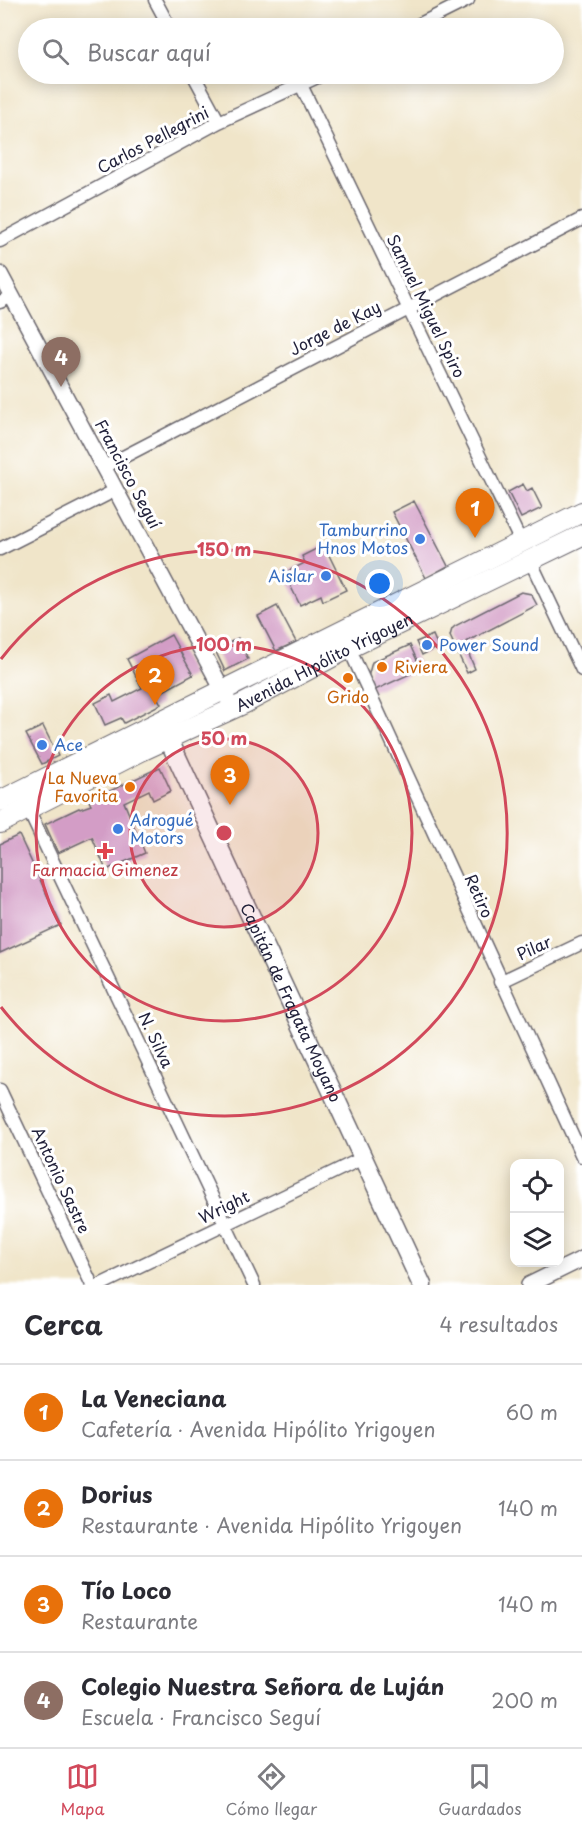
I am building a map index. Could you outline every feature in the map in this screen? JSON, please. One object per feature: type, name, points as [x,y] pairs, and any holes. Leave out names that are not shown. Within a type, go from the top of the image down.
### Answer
[{"type":"main road","name":"Avenida Hipólito Yrigoyen","points":[[0,801],[582,512]]},
{"type":"main road","name":"Avenida Hipólito Yrigoyen","points":[[0,823],[349,648],[582,535]]},
{"type":"main road","name":"Capitán de Fragata Moyano","points":[[160,721],[422,1285]]},
{"type":"street","points":[[154,0],[164,18]]},
{"type":"street","points":[[432,18],[468,0]]},
{"type":"street","points":[[198,84],[219,123]]},
{"type":"street","name":"Carlos Pellegrini","points":[[0,241],[219,123],[305,84]]},
{"type":"street","name":"Samuel Miguel Spiro","points":[[301,86],[521,542]]},
{"type":"street","name":"Jorge de Kay","points":[[104,467],[582,219]]},
{"type":"street","name":"Francisco Seguí","points":[[0,274],[6,299],[104,467],[224,691]]},
{"type":"street","points":[[0,549],[116,490]]},
{"type":"street","points":[[530,560],[582,670]]},
{"type":"street","name":"Retiro","points":[[349,648],[500,982],[582,1156]]},
{"type":"street","points":[[224,691],[231,709]]},
{"type":"street","name":"N. Silva","points":[[28,809],[254,1285]]},
{"type":"street","name":"Pilar","points":[[500,982],[582,943]]},
{"type":"street","name":"Antonio Sastre","points":[[0,1090],[92,1285]]},
{"type":"street","name":"Wright","points":[[100,1285],[363,1158]]},
{"type":"street","points":[[529,1285],[582,1259]]},
{"type":"building","points":[[523,484],[527,491],[532,488],[542,508],[521,518],[508,492]]},
{"type":"building","name":"Tamburrino Hnos Motos","points":[[414,501],[448,566],[426,578],[392,512]]},
{"type":"building","name":"Aislar","points":[[324,545],[346,590],[323,601],[321,595],[300,605],[284,573],[305,563],[302,556]]},
{"type":"building","points":[[521,592],[531,594],[537,605],[464,643],[475,669],[467,673],[450,636],[452,629]]},
{"type":"building","points":[[277,606],[296,642],[276,651],[258,616]]},
{"type":"building","points":[[171,635],[193,675],[156,695],[161,704],[124,723],[121,718],[105,725],[95,703],[111,695],[114,702],[142,688],[127,659]]},
{"type":"building","name":"Power Sound","points":[[433,635],[438,647],[422,655],[416,642]]},
{"type":"building","points":[[238,638],[248,659],[225,671],[215,650]]},
{"type":"building","points":[[410,645],[421,669],[373,691],[368,677],[372,662]]},
{"type":"building","name":"Ace","points":[[43,726],[58,756],[42,764],[26,734]]},
{"type":"building","points":[[160,767],[171,791],[153,800],[149,790],[124,802],[145,853],[106,870],[92,837],[58,853],[45,824],[79,808],[91,805],[89,801]]},
{"type":"building","points":[[19,835],[61,925],[0,953],[0,844]]},
{"type":"place","name":"Colegio Nuestra Señora de Luján","points":[[61,387]]},
{"type":"place","name":"La Veneciana","points":[[475,538]]},
{"type":"place","name":"Tamburrino Hnos Motos","points":[[420,539]]},
{"type":"place","name":"Aislar","points":[[326,576]]},
{"type":"place","name":"Power Sound","points":[[427,645]]},
{"type":"place","name":"Riviera","points":[[382,667]]},
{"type":"place","name":"Grido","points":[[348,678]]},
{"type":"place","name":"Dorius","points":[[155,705]]},
{"type":"place","name":"Ace","points":[[42,745]]},
{"type":"place","name":"La Nueva Favorita","points":[[130,787]]},
{"type":"place","name":"Tío Loco","points":[[230,805]]},
{"type":"place","name":"Adrogué Motors","points":[[118,829]]},
{"type":"place","name":"Farmacia Gimenez","points":[[105,851]]}]
